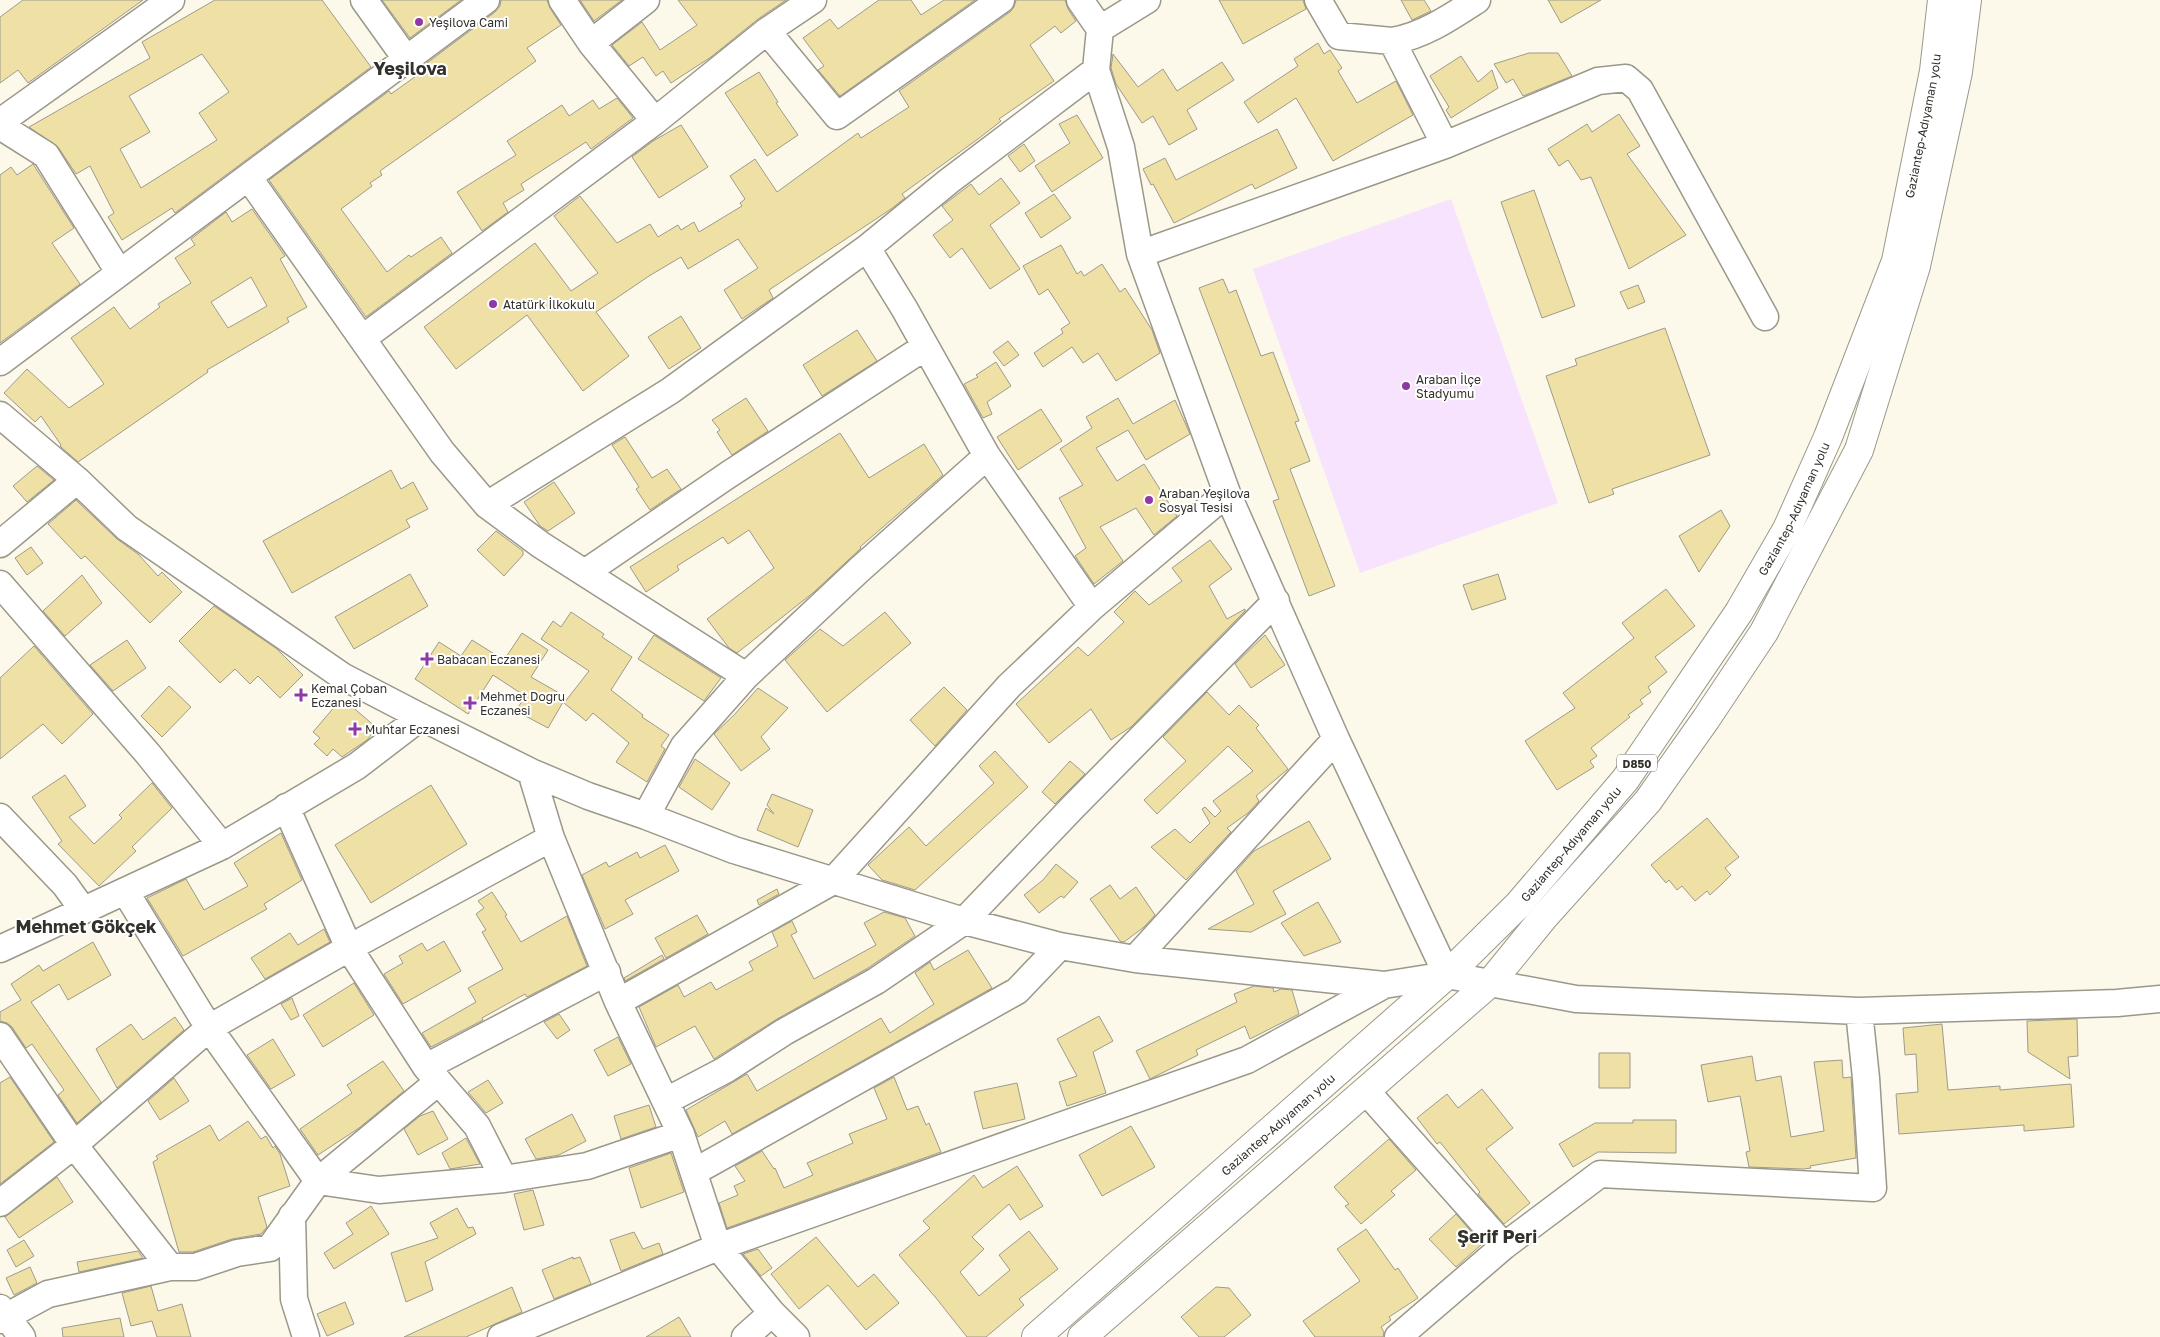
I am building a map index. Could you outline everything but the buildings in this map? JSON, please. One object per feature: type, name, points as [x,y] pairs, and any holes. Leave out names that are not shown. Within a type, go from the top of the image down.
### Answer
[{"type":"highway","name":"Gaziantep-Adıyaman yolu","points":[[1036,1337],[1448,975],[1518,904],[1625,780],[1739,612],[1787,529],[1828,437],[1896,261],[1934,71],[1942,0]]},
{"type":"highway","name":"Gaziantep-Adıyaman yolu","points":[[1082,1337],[1490,982],[1544,917],[1648,801],[1764,632],[1859,450],[1916,266],[1958,72],[1967,0]]},
{"type":"street","points":[[0,122],[171,0]]},
{"type":"street","points":[[364,0],[407,60]]},
{"type":"street","points":[[0,362],[486,0]]},
{"type":"street","points":[[562,0],[591,43],[654,121]]},
{"type":"street","points":[[591,43],[646,0]]},
{"type":"street","points":[[363,338],[654,121],[767,31],[813,0]]},
{"type":"street","points":[[767,31],[837,116],[1001,0]]},
{"type":"street","points":[[1080,0],[1100,29],[1096,70],[1121,147],[1140,254],[1228,493],[1336,740],[1448,975]]},
{"type":"street","points":[[1100,29],[1147,0]]},
{"type":"street","points":[[1318,0],[1339,36],[1392,41],[1409,38],[1451,17],[1477,0]]},
{"type":"street","points":[[1392,41],[1446,145]]},
{"type":"street","points":[[487,505],[670,391],[867,248],[949,181],[1096,70]]},
{"type":"street","points":[[1140,254],[1446,145],[1598,82],[1626,78],[1640,90],[1765,317]]},
{"type":"street","points":[[0,126],[46,155],[119,272]]},
{"type":"street","points":[[249,178],[442,452],[487,505],[541,545],[746,676]]},
{"type":"street","points":[[867,248],[904,308],[987,456],[1092,607]]},
{"type":"street","points":[[586,572],[728,475],[925,348]]},
{"type":"street","points":[[0,415],[77,480],[128,528],[342,676],[531,772],[588,796],[734,850],[964,921],[1060,946],[1135,959],[1384,985],[1448,975],[1576,999],[1859,1011],[2117,1003],[2160,999]]},
{"type":"street","points":[[646,816],[684,746],[746,676],[859,570],[987,456]]},
{"type":"street","points":[[0,544],[77,480]]},
{"type":"street","points":[[618,1002],[833,881],[1009,686],[1092,607],[1228,493]]},
{"type":"street","points":[[0,584],[148,754],[222,846]]},
{"type":"street","points":[[666,1101],[725,1070],[784,1032],[876,981],[964,921],[1073,807],[1276,602]]},
{"type":"street","points":[[0,949],[222,846],[357,766],[421,717]]},
{"type":"street","points":[[1135,959],[1336,740]]},
{"type":"street","points":[[531,772],[551,838],[618,1002],[681,1134],[718,1247],[772,1313],[796,1337]]},
{"type":"street","points":[[286,807],[349,948],[432,1075],[477,1126],[504,1179]]},
{"type":"street","points":[[0,817],[65,886],[83,910]]},
{"type":"street","points":[[0,1203],[74,1145],[209,1028],[349,948],[551,838]]},
{"type":"street","points":[[124,891],[209,1028],[318,1181],[378,1190],[504,1179],[587,1166],[681,1134]]},
{"type":"street","points":[[694,1172],[1017,991],[1060,946]]},
{"type":"street","points":[[22,1337],[2,1314],[48,1294],[170,1267],[195,1267],[237,1253],[270,1248],[318,1181],[432,1075],[607,972]]},
{"type":"street","points":[[501,1337],[718,1247],[1247,1060],[1384,985]]},
{"type":"street","points":[[1398,1337],[1504,1246],[1600,1174],[1873,1188],[1866,1078],[1859,1011]]},
{"type":"street","points":[[0,1036],[74,1145],[170,1267]]},
{"type":"street","points":[[1366,1091],[1504,1246]]},
{"type":"street","points":[[292,1216],[294,1299],[306,1337]]},
{"type":"street","points":[[745,1337],[772,1313]]},
{"type":"shaded area","name":"Araban İlçe Stadyumu","points":[[1451,199],[1558,503],[1360,573],[1253,269]]},
{"type":"place","name":"Yeşilova Cami","points":[[419,22]]},
{"type":"place","name":"Atatürk İlkokulu","points":[[493,304]]},
{"type":"place","name":"Araban İlçe Stadyumu","points":[[1406,386]]},
{"type":"place","name":"Araban Yeşilova Sosyal Tesisi","points":[[1149,500]]},
{"type":"place","name":"Babacan Eczanesi","points":[[427,659]]},
{"type":"place","name":"Kemal Çoban Eczanesi","points":[[301,695]]},
{"type":"place","name":"Mehmet Doğru Eczanesi","points":[[470,703]]},
{"type":"place","name":"Muhtar Eczanesi","points":[[355,729]]},
{"type":"district","name":"Yeşilova","points":[[410,68]]},
{"type":"district","name":"Mehmet Gökçek","points":[[86,926]]},
{"type":"district","name":"Şerif Peri","points":[[1497,1236]]}]
